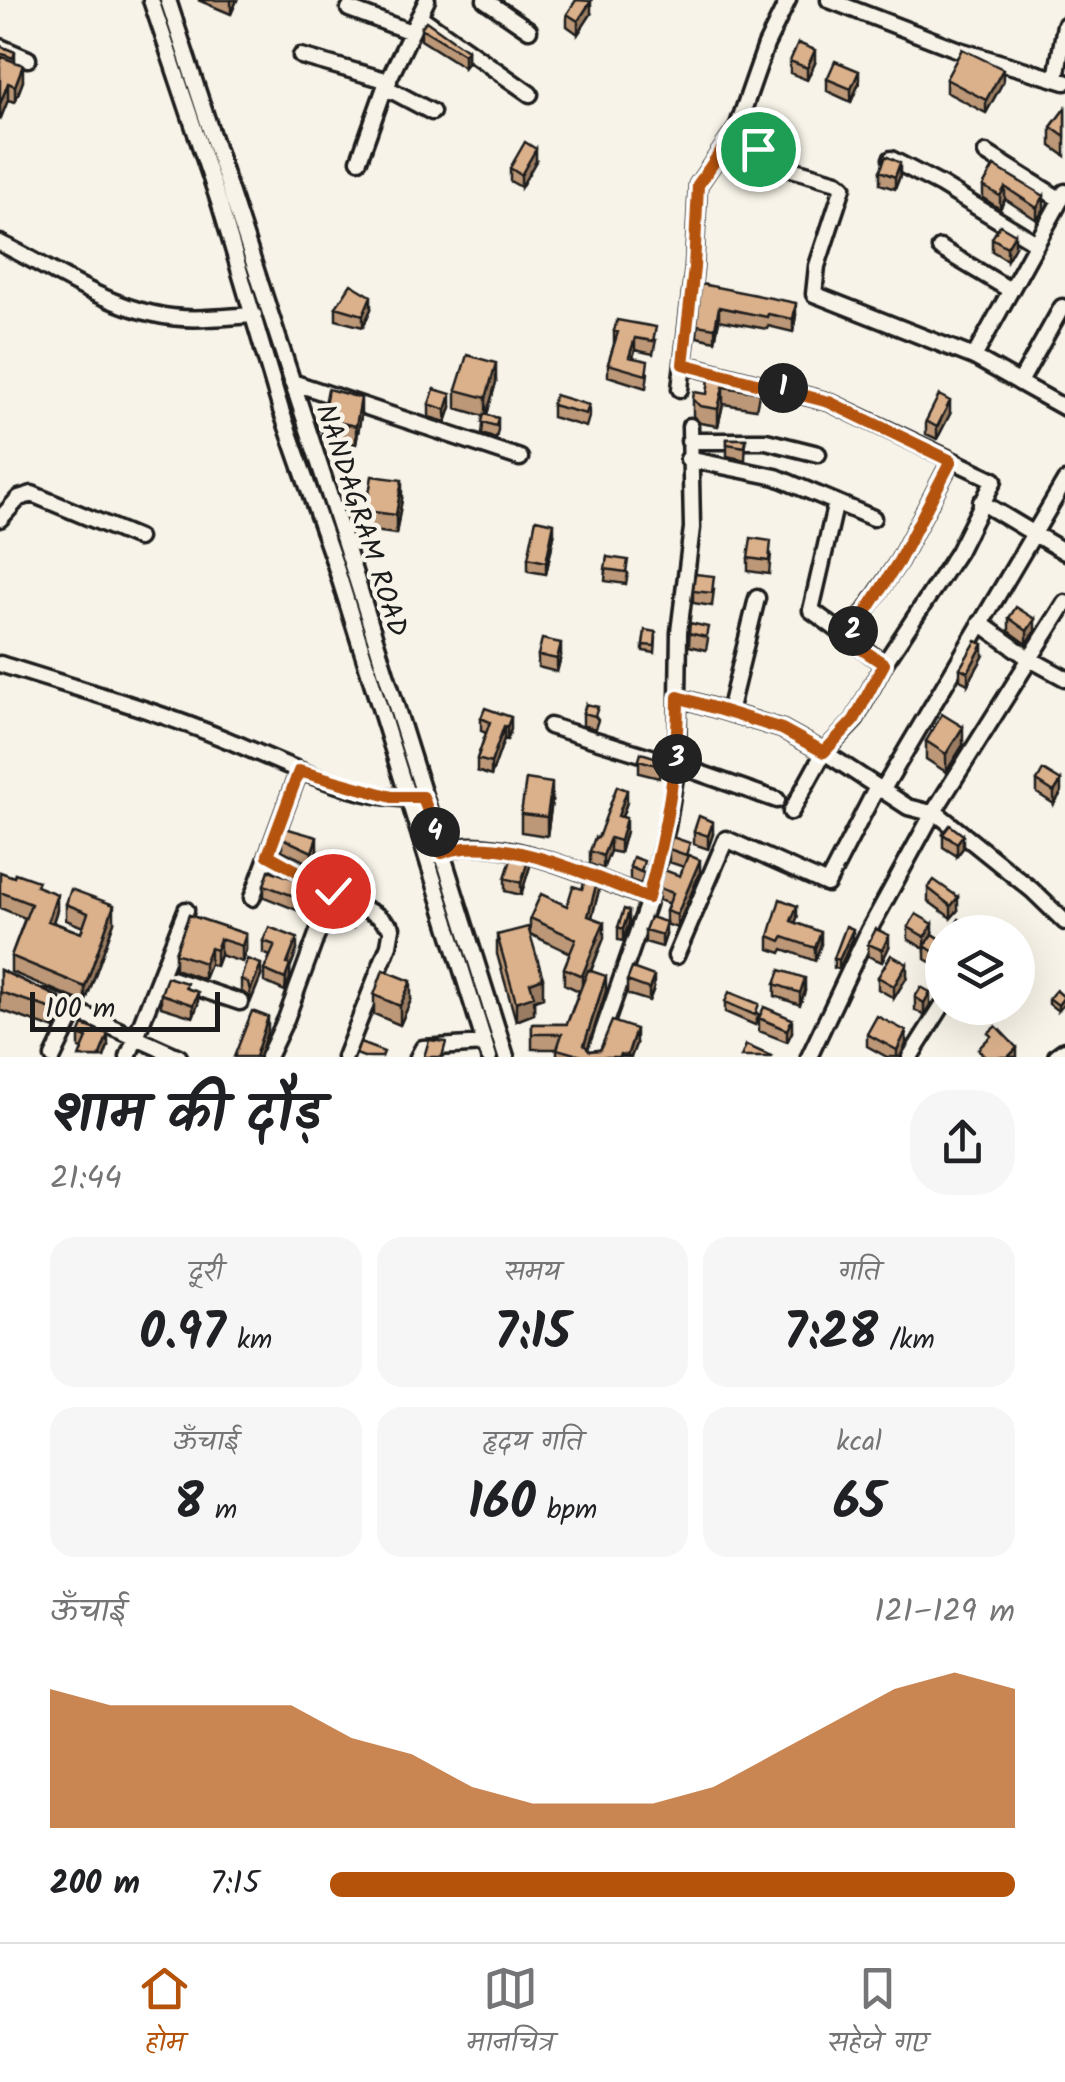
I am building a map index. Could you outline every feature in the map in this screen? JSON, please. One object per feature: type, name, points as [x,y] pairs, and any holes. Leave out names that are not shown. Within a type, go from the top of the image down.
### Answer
[{"type":"main road","points":[[1058,1057],[1065,1052]]},
{"type":"street","name":"NANDAGRAM ROAD","points":[[151,0],[198,118],[324,479],[416,798],[427,858],[486,1050]]},
{"type":"street","name":"NANDAGRAM ROAD","points":[[168,0],[198,118]]},
{"type":"street","points":[[359,160],[387,84],[427,0]]},
{"type":"street","points":[[484,0],[529,30]]},
{"type":"street","points":[[680,388],[694,268],[698,185],[737,128],[766,45],[788,0]]},
{"type":"street","points":[[828,0],[959,50],[1060,81],[1065,25]]},
{"type":"street","points":[[349,9],[411,32]]},
{"type":"street","points":[[419,16],[530,94]]},
{"type":"street","points":[[0,47],[28,58]]},
{"type":"street","points":[[302,56],[387,84],[432,112]]},
{"type":"street","points":[[737,128],[781,166],[837,182],[843,188],[816,266],[814,294],[974,357],[1065,408]]},
{"type":"street","points":[[974,357],[1063,196],[986,153]]},
{"type":"street","points":[[890,159],[942,184],[1036,244]]},
{"type":"street","name":"NANDAGRAM ROAD","points":[[232,222],[280,410],[416,798],[442,853],[506,1057]]},
{"type":"street","points":[[0,243],[122,305],[153,314],[200,318],[254,315]]},
{"type":"street","points":[[940,248],[1010,290]]},
{"type":"street","points":[[1020,382],[1062,307]]},
{"type":"street","points":[[683,364],[829,402],[994,480],[958,552],[884,664],[854,720],[824,752],[791,812]]},
{"type":"street","points":[[292,382],[520,458]]},
{"type":"street","points":[[594,1057],[648,898],[667,827],[677,765],[679,632],[692,528],[689,434],[766,441],[818,454]]},
{"type":"street","points":[[688,459],[763,473],[873,518]]},
{"type":"street","points":[[848,640],[899,561],[951,461]]},
{"type":"street","points":[[307,485],[324,479]]},
{"type":"street","points":[[676,956],[726,839],[828,884],[880,789],[1065,481]]},
{"type":"street","points":[[0,519],[19,498],[32,494],[138,538]]},
{"type":"street","points":[[836,502],[811,610],[884,664]]},
{"type":"street","points":[[981,502],[1065,552]]},
{"type":"street","points":[[729,712],[757,598]]},
{"type":"street","points":[[808,1057],[869,930],[934,814],[1065,603]]},
{"type":"street","points":[[980,623],[1065,678]]},
{"type":"street","points":[[0,664],[193,727],[299,771],[370,792],[416,798]]},
{"type":"street","points":[[678,697],[782,729],[908,807],[945,818],[1065,920]]},
{"type":"street","points":[[550,726],[777,800]]},
{"type":"street","points":[[252,898],[299,771]]},
{"type":"street","points":[[427,858],[466,846],[493,848],[555,864],[648,898]]},
{"type":"street","points":[[268,855],[389,923],[392,933],[345,1057]]},
{"type":"street","points":[[268,1057],[286,1020],[333,891]]},
{"type":"street","points":[[128,1057],[186,910]]},
{"type":"street","points":[[160,976],[240,1002]]},
{"type":"street","points":[[30,991],[179,1057]]},
{"type":"street","points":[[53,1057],[76,1009]]},
{"type":"street","points":[[910,1057],[930,1025]]},
{"type":"street","points":[[418,1057],[422,1048],[432,1046],[486,1050]]},
{"type":"building","points":[[576,0],[591,1],[578,21],[567,14]]},
{"type":"building","points":[[426,21],[467,50],[464,54],[421,28]]},
{"type":"building","points":[[798,43],[815,50],[807,68],[790,61]]},
{"type":"building","points":[[0,46],[15,52],[13,58],[0,53]]},
{"type":"building","points":[[962,49],[1003,69],[986,100],[946,79]]},
{"type":"building","points":[[2,57],[23,65],[15,86],[8,83],[0,104],[0,63]]},
{"type":"building","points":[[835,61],[859,71],[851,89],[827,79]]},
{"type":"building","points":[[1065,108],[1065,137],[1051,127]]},
{"type":"building","points":[[525,142],[536,149],[521,175],[510,168]]},
{"type":"building","points":[[886,156],[900,163],[895,177],[880,171]]},
{"type":"building","points":[[994,166],[1044,196],[1037,208],[1005,187],[1000,196],[983,186]]},
{"type":"building","points":[[1000,225],[1015,234],[1007,247],[992,238]]},
{"type":"building","points":[[351,284],[371,296],[363,315],[336,307]]},
{"type":"building","points":[[701,284],[796,303],[793,319],[719,307],[715,328],[697,325]]},
{"type":"building","points":[[617,320],[656,327],[653,341],[635,338],[629,357],[648,361],[646,375],[608,364],[618,332],[614,331]]},
{"type":"building","points":[[467,355],[496,363],[486,398],[456,390]]},
{"type":"building","points":[[711,365],[759,378],[756,392],[723,387],[718,409],[700,406],[693,399],[694,392],[707,394]]},
{"type":"building","points":[[328,389],[361,398],[356,426],[322,419]]},
{"type":"building","points":[[434,389],[451,394],[446,410],[429,404]]},
{"type":"building","points":[[555,395],[589,405],[586,414],[552,405]]},
{"type":"building","points":[[939,395],[950,401],[937,427],[926,421]]},
{"type":"building","points":[[484,414],[498,418],[496,426],[482,422]]},
{"type":"building","points":[[727,439],[746,439],[745,447],[727,444]]},
{"type":"building","points":[[372,476],[402,480],[396,515],[366,511]]},
{"type":"building","points":[[536,519],[554,523],[546,562],[528,558]]},
{"type":"building","points":[[751,538],[771,541],[769,561],[748,558]]},
{"type":"building","points":[[607,557],[628,560],[626,572],[605,569]]},
{"type":"building","points":[[695,574],[714,576],[712,593],[693,591]]},
{"type":"building","points":[[1016,607],[1035,619],[1027,631],[1009,618]]},
{"type":"building","points":[[690,623],[708,627],[706,637],[689,633]]},
{"type":"building","points":[[645,630],[656,632],[655,646],[643,645]]},
{"type":"building","points":[[542,639],[561,643],[557,659],[538,655]]},
{"type":"building","points":[[976,641],[983,644],[968,672],[960,668]]},
{"type":"building","points":[[586,704],[598,707],[595,716],[583,713]]},
{"type":"building","points":[[485,708],[511,717],[491,763],[477,759],[490,722],[481,718]]},
{"type":"building","points":[[942,714],[963,727],[946,754],[926,741]]},
{"type":"building","points":[[641,753],[661,759],[659,766],[639,760]]},
{"type":"building","points":[[1043,770],[1061,781],[1054,792],[1037,781]]},
{"type":"building","points":[[526,779],[552,783],[547,817],[521,814]]},
{"type":"building","points":[[617,786],[627,790],[618,816],[626,818],[620,841],[610,838],[603,856],[590,851]]},
{"type":"building","points":[[699,816],[713,822],[708,836],[694,831]]},
{"type":"building","points":[[950,825],[963,835],[957,843],[943,834]]},
{"type":"building","points":[[285,828],[317,837],[312,852],[282,838]]},
{"type":"building","points":[[672,837],[690,843],[686,855],[669,849]]},
{"type":"building","points":[[514,850],[530,854],[521,883],[505,878]]},
{"type":"building","points":[[688,855],[700,860],[677,915],[666,911],[673,893],[659,888],[664,870],[680,876]]},
{"type":"building","points":[[633,857],[644,861],[641,872],[630,867]]},
{"type":"building","points":[[269,870],[305,883],[299,898],[264,885]]},
{"type":"building","points":[[588,870],[599,874],[588,916],[604,922],[582,976],[564,968],[576,939],[530,918],[541,894],[567,906],[573,886],[582,889]]},
{"type":"building","points":[[0,872],[38,881],[36,886],[57,894],[48,921],[81,933],[88,913],[66,904],[71,889],[114,905],[85,987],[11,956],[31,904],[0,892]]},
{"type":"building","points":[[934,880],[958,897],[951,906],[928,888]]},
{"type":"building","points":[[339,894],[358,904],[353,916],[334,907]]},
{"type":"building","points":[[780,899],[797,906],[791,921],[821,932],[815,948],[769,936]]},
{"type":"building","points":[[624,909],[629,911],[623,929],[618,927]]},
{"type":"building","points":[[916,914],[925,919],[925,937],[908,927]]},
{"type":"building","points":[[189,915],[246,934],[242,946],[220,939],[216,950],[210,948],[204,963],[175,953]]},
{"type":"building","points":[[650,917],[666,922],[662,935],[645,930]]},
{"type":"building","points":[[846,926],[853,929],[839,960],[834,958]]},
{"type":"building","points":[[269,927],[297,938],[285,979],[264,970],[275,945],[263,941]]},
{"type":"building","points":[[528,927],[543,978],[530,983],[534,996],[516,1002],[497,935]]},
{"type":"building","points":[[876,929],[889,935],[882,950],[868,944]]},
{"type":"building","points":[[891,955],[907,964],[894,986],[878,977]]},
{"type":"building","points":[[247,959],[261,964],[250,991],[248,983],[241,979]]},
{"type":"building","points":[[632,968],[654,976],[649,989],[627,981]]},
{"type":"building","points":[[0,970],[60,998],[55,1010],[0,992]]},
{"type":"building","points":[[383,970],[411,981],[400,1006],[374,995]]},
{"type":"building","points":[[588,970],[606,976],[584,1045],[590,1051],[600,1050],[612,1021],[636,1029],[627,1056],[585,1057],[557,1049],[562,1034],[532,1034],[532,1024],[567,1024]]},
{"type":"building","points":[[780,970],[805,978],[800,993],[775,984]]},
{"type":"building","points":[[167,977],[187,983],[185,988],[198,992],[193,1005],[161,994]]},
{"type":"building","points":[[921,987],[925,989],[924,1003],[915,997]]},
{"type":"building","points":[[1056,990],[1064,997],[1058,1005],[1049,998]]},
{"type":"building","points":[[729,992],[759,1004],[755,1015],[725,1002]]},
{"type":"building","points":[[764,1007],[792,1019],[787,1030],[759,1018]]},
{"type":"building","points":[[252,1011],[268,1017],[255,1057],[234,1057]]},
{"type":"building","points":[[877,1016],[906,1031],[897,1050],[867,1034]]},
{"type":"building","points":[[83,1025],[108,1034],[99,1057],[79,1057],[87,1038],[79,1035]]},
{"type":"building","points":[[996,1026],[1017,1048],[1008,1057],[985,1057],[978,1049]]},
{"type":"building","points":[[429,1040],[446,1042],[442,1057],[424,1057]]},
{"type":"building","points":[[360,1043],[384,1052],[382,1057],[356,1054]]},
{"type":"building","points":[[746,1045],[773,1057],[741,1057]]},
{"type":"route","points":[[333,891],[268,855],[299,771],[392,797],[423,797],[442,853],[466,846],[493,848],[555,864],[648,898],[667,827],[677,765],[678,697],[782,729],[824,752],[854,720],[884,664],[848,640],[899,561],[951,461],[829,402],[795,390],[683,364],[698,185],[737,128],[758,149]]}]
